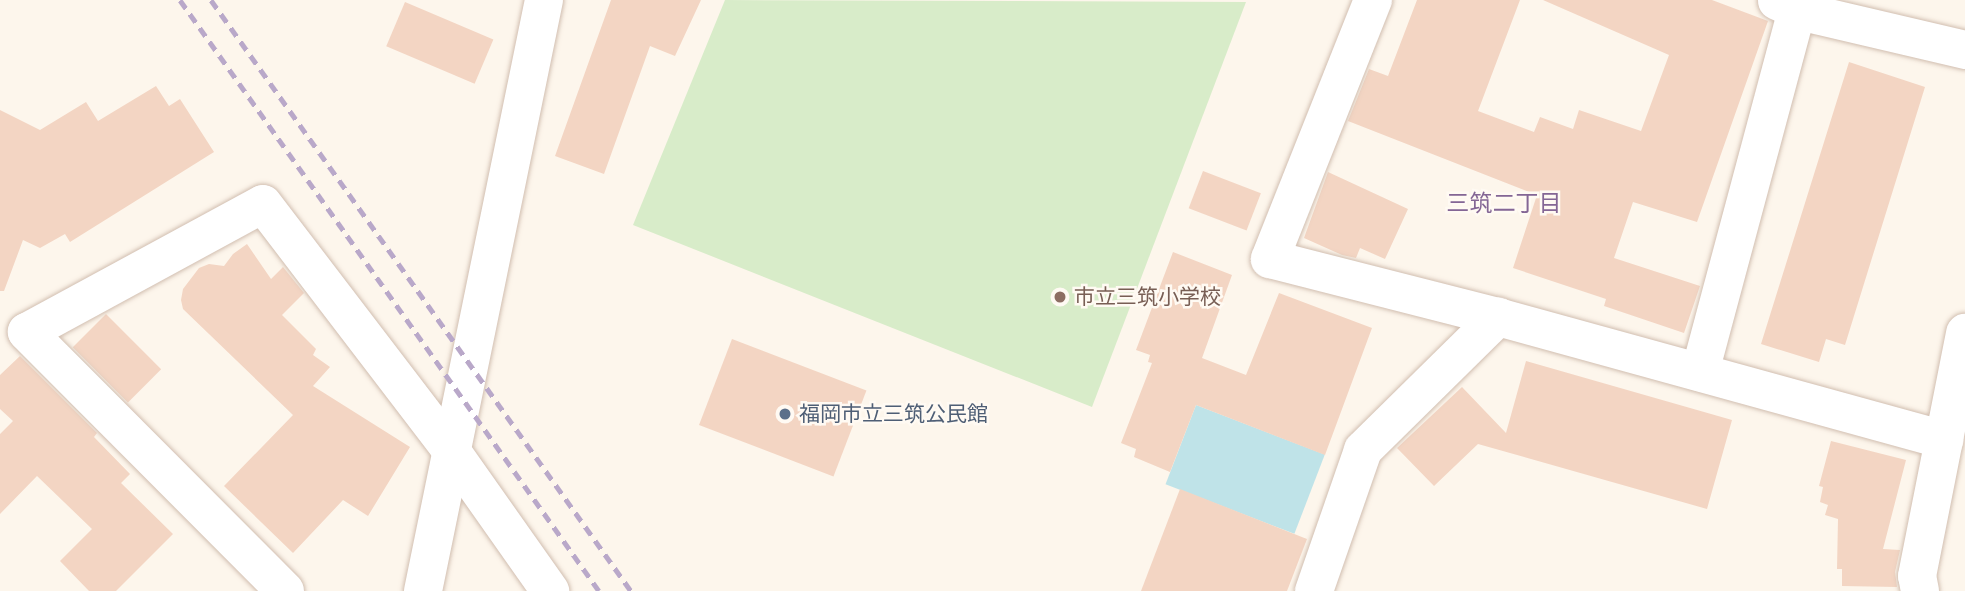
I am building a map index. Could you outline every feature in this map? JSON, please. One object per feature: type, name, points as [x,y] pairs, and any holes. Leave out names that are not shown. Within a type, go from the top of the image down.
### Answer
[{"type":"street","points":[[423,591],[544,0]]},
{"type":"street","points":[[1373,0],[1270,259],[1498,317],[1944,440]]},
{"type":"street","points":[[1700,372],[1792,4],[1965,50]]},
{"type":"street","points":[[285,591],[14,339],[263,204],[450,449],[550,591]]},
{"type":"street","points":[[1314,591],[1363,450],[1498,317]]},
{"type":"street","points":[[1920,591],[1917,576],[1965,333]]},
{"type":"green space","points":[[725,0],[1246,2],[1092,407],[633,225]]},
{"type":"water","points":[[1196,405],[1325,454],[1294,534],[1166,484]]},
{"type":"building","points":[[611,0],[701,0],[675,56],[650,46],[604,174],[555,156]]},
{"type":"building","points":[[1417,0],[1520,0],[1478,111],[1534,132],[1540,117],[1573,129],[1579,110],[1641,131],[1669,55],[1543,0],[1712,0],[1768,21],[1697,222],[1633,202],[1614,258],[1700,286],[1684,333],[1604,306],[1606,299],[1513,268],[1537,195],[1348,121],[1369,69],[1388,76]]},
{"type":"building","points":[[405,2],[493,40],[475,84],[386,46]]},
{"type":"building","points":[[1849,62],[1925,87],[1845,345],[1826,339],[1819,362],[1761,344]]},
{"type":"building","points":[[156,86],[169,106],[180,99],[214,152],[70,242],[65,234],[40,248],[23,240],[4,291],[0,291],[0,110],[40,130],[86,102],[98,121]]},
{"type":"building","points":[[1203,171],[1261,193],[1247,231],[1189,208]]},
{"type":"building","points":[[1328,172],[1408,209],[1385,259],[1360,248],[1356,258],[1342,255],[1304,238]]},
{"type":"building","points":[[247,244],[271,279],[283,267],[304,293],[282,315],[316,349],[313,355],[330,367],[313,386],[410,447],[368,516],[343,500],[293,553],[224,486],[293,415],[183,309],[181,300],[183,289],[199,268],[209,264],[224,266],[233,254]]},
{"type":"building","points":[[1173,252],[1232,275],[1202,358],[1246,375],[1279,293],[1372,328],[1325,455],[1196,405],[1170,472],[1134,457],[1136,449],[1121,443],[1152,363],[1148,362],[1150,355],[1136,350]]},
{"type":"building","points":[[106,314],[161,369],[128,402],[73,347]]},
{"type":"building","points":[[732,339],[866,391],[833,476],[699,425]]},
{"type":"building","points":[[20,356],[97,433],[94,437],[130,474],[121,483],[173,534],[116,591],[89,591],[60,561],[92,529],[37,476],[0,514],[0,434],[13,421],[0,409],[0,375]]},
{"type":"building","points":[[1526,361],[1732,420],[1707,509],[1478,444],[1434,486],[1397,448],[1462,387],[1506,433]]},
{"type":"building","points":[[1831,441],[1906,460],[1883,549],[1900,550],[1895,572],[1897,587],[1842,586],[1842,569],[1837,569],[1838,519],[1825,515],[1828,505],[1820,502],[1823,487],[1819,486]]},
{"type":"building","points":[[1180,489],[1307,539],[1287,591],[1141,591]]},
{"type":"railway","points":[[180,0],[599,591]]},
{"type":"railway","points":[[211,0],[631,591]]},
{"type":"place","name":"市立三筑小学校","points":[[1060,297]]},
{"type":"place","name":"福岡市立三筑公民館","points":[[785,414]]},
{"type":"district","name":"三筑二丁目","points":[[1504,203]]}]
